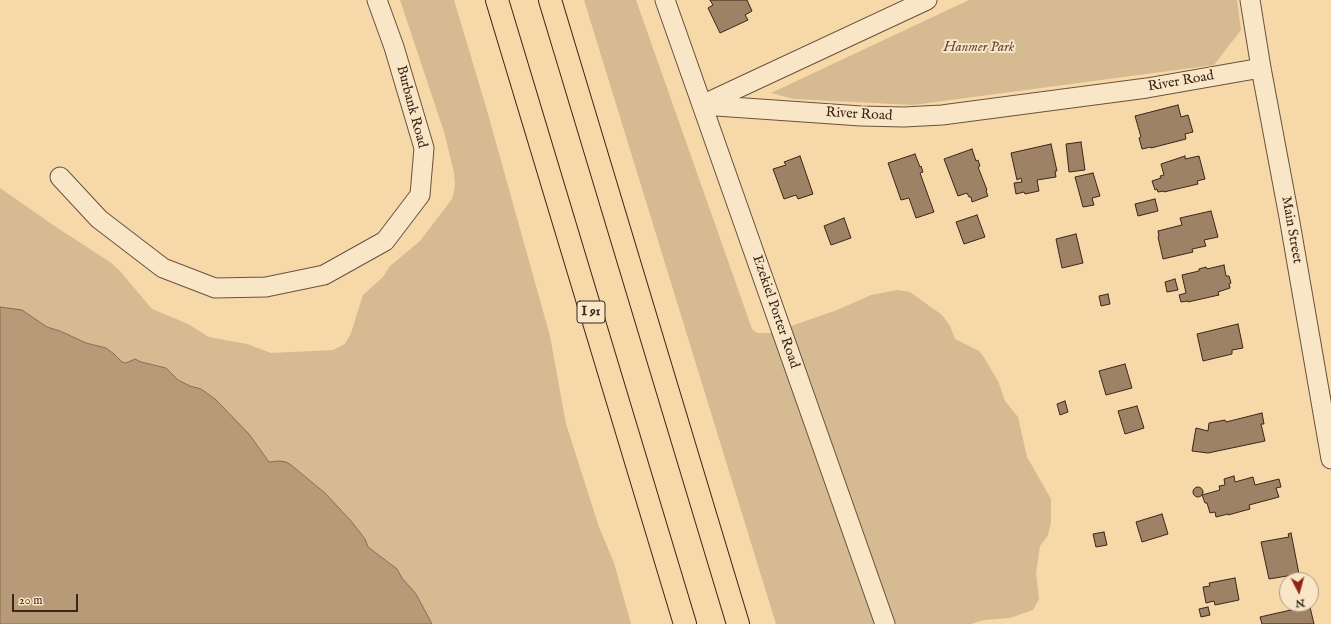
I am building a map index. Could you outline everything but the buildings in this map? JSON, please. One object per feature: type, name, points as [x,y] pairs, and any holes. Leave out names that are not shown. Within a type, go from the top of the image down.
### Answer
[{"type":"highway","name":"I 91","points":[[497,0],[685,624]]},
{"type":"highway","points":[[550,0],[738,624]]},
{"type":"street","name":"Burbank Road","points":[[60,177],[99,219],[162,268],[215,288],[266,287],[324,275],[385,241],[420,195],[424,148],[394,47],[377,0]]},
{"type":"street","name":"Ezekiel Porter Road","points":[[665,0],[885,624]]},
{"type":"street","points":[[702,105],[927,0]]},
{"type":"street","name":"Main Street","points":[[1250,0],[1331,460]]},
{"type":"street","name":"River Road","points":[[702,105],[861,116],[904,117],[942,115],[1147,88],[1261,68]]},
{"type":"green space","points":[[400,0],[454,0],[486,107],[550,336],[566,424],[599,527],[614,563],[631,624],[432,624],[416,594],[402,578],[397,569],[368,547],[365,539],[351,521],[325,493],[291,465],[279,461],[269,462],[249,434],[201,389],[190,386],[178,380],[166,368],[141,362],[135,359],[126,363],[122,362],[106,348],[86,343],[60,331],[47,327],[26,312],[0,307],[0,188],[110,262],[120,271],[152,309],[188,324],[209,337],[247,344],[271,353],[333,350],[345,344],[351,333],[363,295],[383,277],[390,266],[420,241],[452,199],[455,186],[454,173],[445,135]]},
{"type":"green space","points":[[584,0],[636,0],[752,329],[757,333],[771,333],[837,310],[871,295],[897,290],[910,292],[942,315],[950,326],[955,339],[979,351],[983,356],[998,381],[1005,401],[1018,417],[1027,457],[1051,499],[1051,522],[1048,535],[1040,546],[1036,573],[1039,599],[1033,610],[1010,618],[984,620],[971,624],[776,624]]},
{"type":"green space","name":"Hanmer Park","points":[[969,0],[1237,0],[1241,30],[1214,65],[913,105],[794,99],[771,93]]},
{"type":"shaded area","points":[[0,307],[22,310],[47,327],[60,331],[86,343],[106,348],[122,362],[126,363],[135,359],[141,362],[166,368],[178,380],[190,386],[201,389],[215,399],[249,434],[269,462],[286,462],[325,493],[351,521],[365,539],[368,547],[397,569],[402,578],[416,594],[432,624],[0,624]]}]
